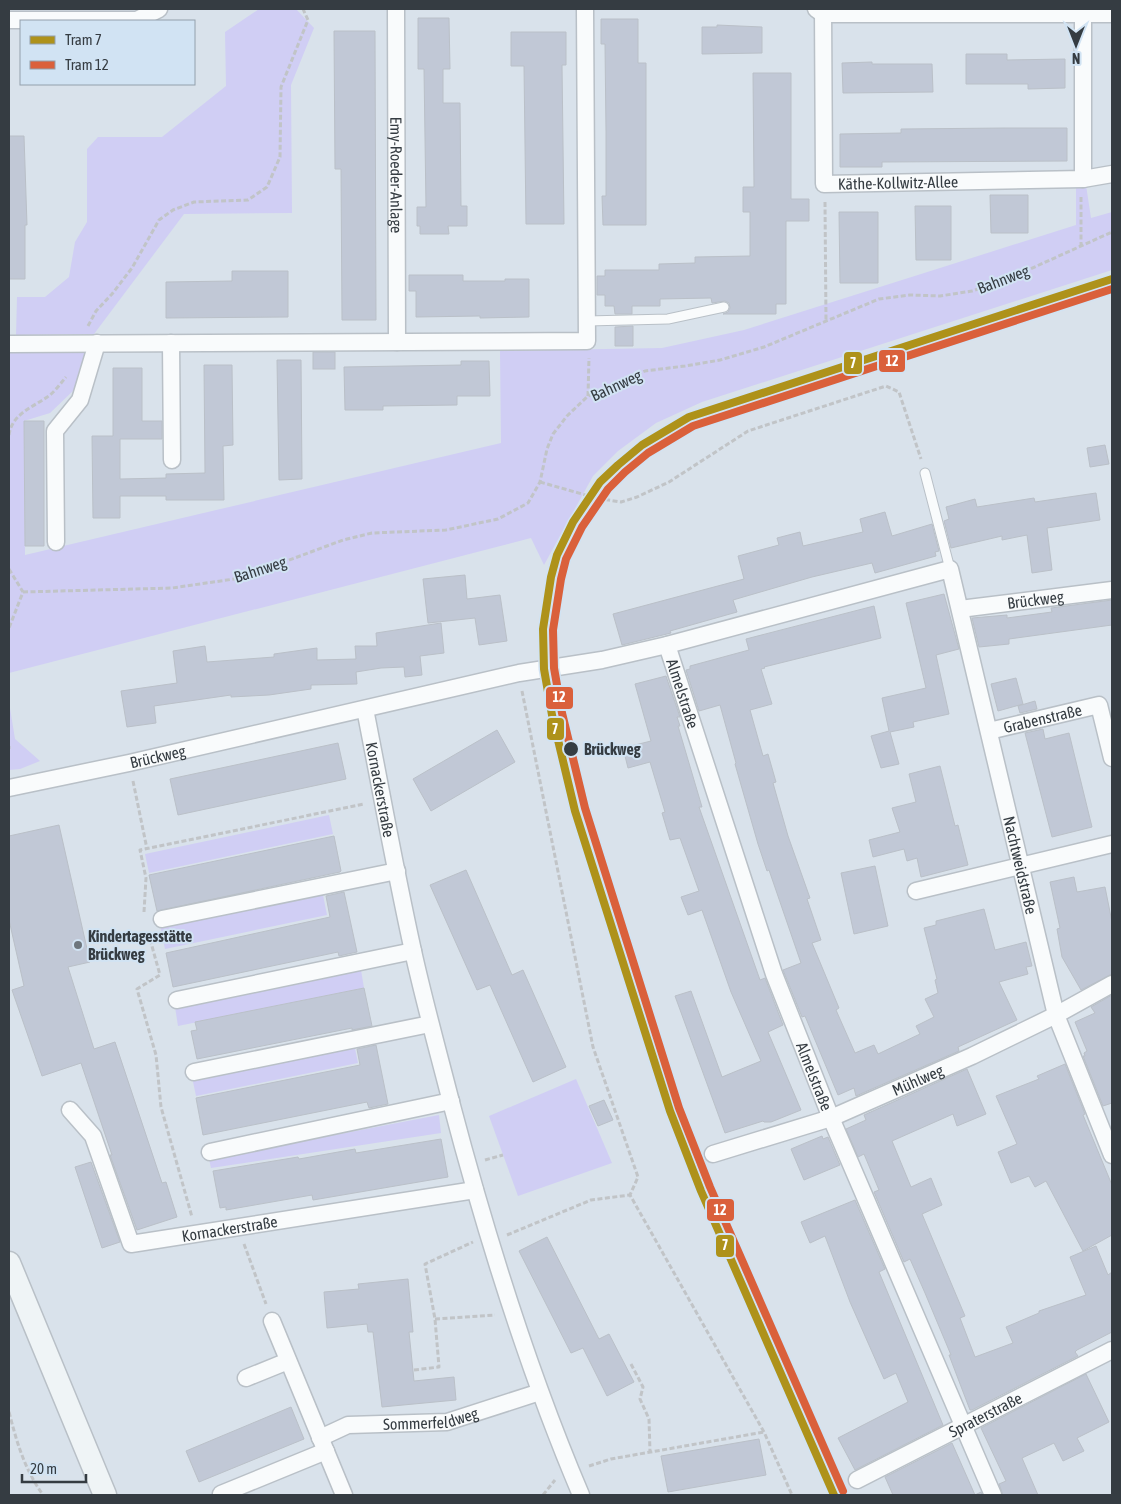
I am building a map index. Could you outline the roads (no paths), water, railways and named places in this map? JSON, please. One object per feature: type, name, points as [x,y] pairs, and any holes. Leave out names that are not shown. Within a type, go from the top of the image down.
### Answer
[{"type":"street","points":[[9,20],[137,20],[158,9]]},
{"type":"street","name":"Emy-Roeder-Anlage","points":[[396,9],[397,342]]},
{"type":"street","points":[[9,344],[587,341],[585,9]]},
{"type":"street","name":"Käthe-Kollwitz-Allee","points":[[1112,14],[821,10],[824,184],[1083,179],[1112,174]]},
{"type":"street","points":[[1074,12],[1083,179]]},
{"type":"street","points":[[56,542],[55,431],[80,400],[89,343]]},
{"type":"street","points":[[171,343],[172,460]]},
{"type":"street","name":"Nachtweidstraße","points":[[950,569],[1056,1016],[1112,1155]]},
{"type":"street","name":"Brückweg","points":[[9,788],[129,763],[519,674],[602,660],[667,645],[950,569]]},
{"type":"street","name":"Brückweg","points":[[960,609],[1112,590]]},
{"type":"street","name":"Almelstraße","points":[[667,645],[774,974],[831,1118],[993,1495]]},
{"type":"street","name":"Grabenstraße","points":[[989,731],[1099,705],[1112,758]]},
{"type":"street","name":"Kornackerstraße","points":[[365,709],[413,951],[430,1024],[475,1190],[540,1392],[581,1495]]},
{"type":"street","points":[[916,891],[1112,844]]},
{"type":"street","points":[[154,922],[397,871]]},
{"type":"street","points":[[177,1000],[413,951]]},
{"type":"street","name":"Mühlweg","points":[[713,1154],[831,1118],[972,1056],[1056,1016],[1112,984]]},
{"type":"street","points":[[194,1072],[430,1024]]},
{"type":"street","points":[[210,1152],[451,1101]]},
{"type":"street","name":"Kornackerstraße","points":[[70,1110],[93,1136],[131,1244],[475,1190]]},
{"type":"street","points":[[9,1264],[105,1495]]},
{"type":"street","points":[[272,1321],[344,1495]]},
{"type":"street","name":"Spraterstraße","points":[[857,1480],[1112,1350]]},
{"type":"street","points":[[246,1378],[288,1361]]},
{"type":"street","name":"Sommerfeldweg","points":[[221,1494],[323,1444],[348,1425],[447,1422],[540,1392]]},
{"type":"lane","points":[[587,322],[668,319],[724,307]]},
{"type":"lane","points":[[925,473],[950,569]]},
{"type":"tram line","name":"7","points":[[834,1495],[701,1191],[670,1111],[575,811],[552,715],[544,669],[543,629],[551,577],[557,555],[573,522],[600,482],[642,445],[689,417],[1112,279]]},
{"type":"tram line","name":"12","points":[[843,1491],[710,1187],[679,1108],[585,808],[562,713],[554,668],[553,630],[561,579],[566,559],[582,527],[608,489],[648,453],[693,426],[1112,289]]},
{"type":"place","name":"Brückweg","points":[[571,749]]},
{"type":"place","name":"Kindertagesstätte Brückweg","points":[[78,945]]}]
